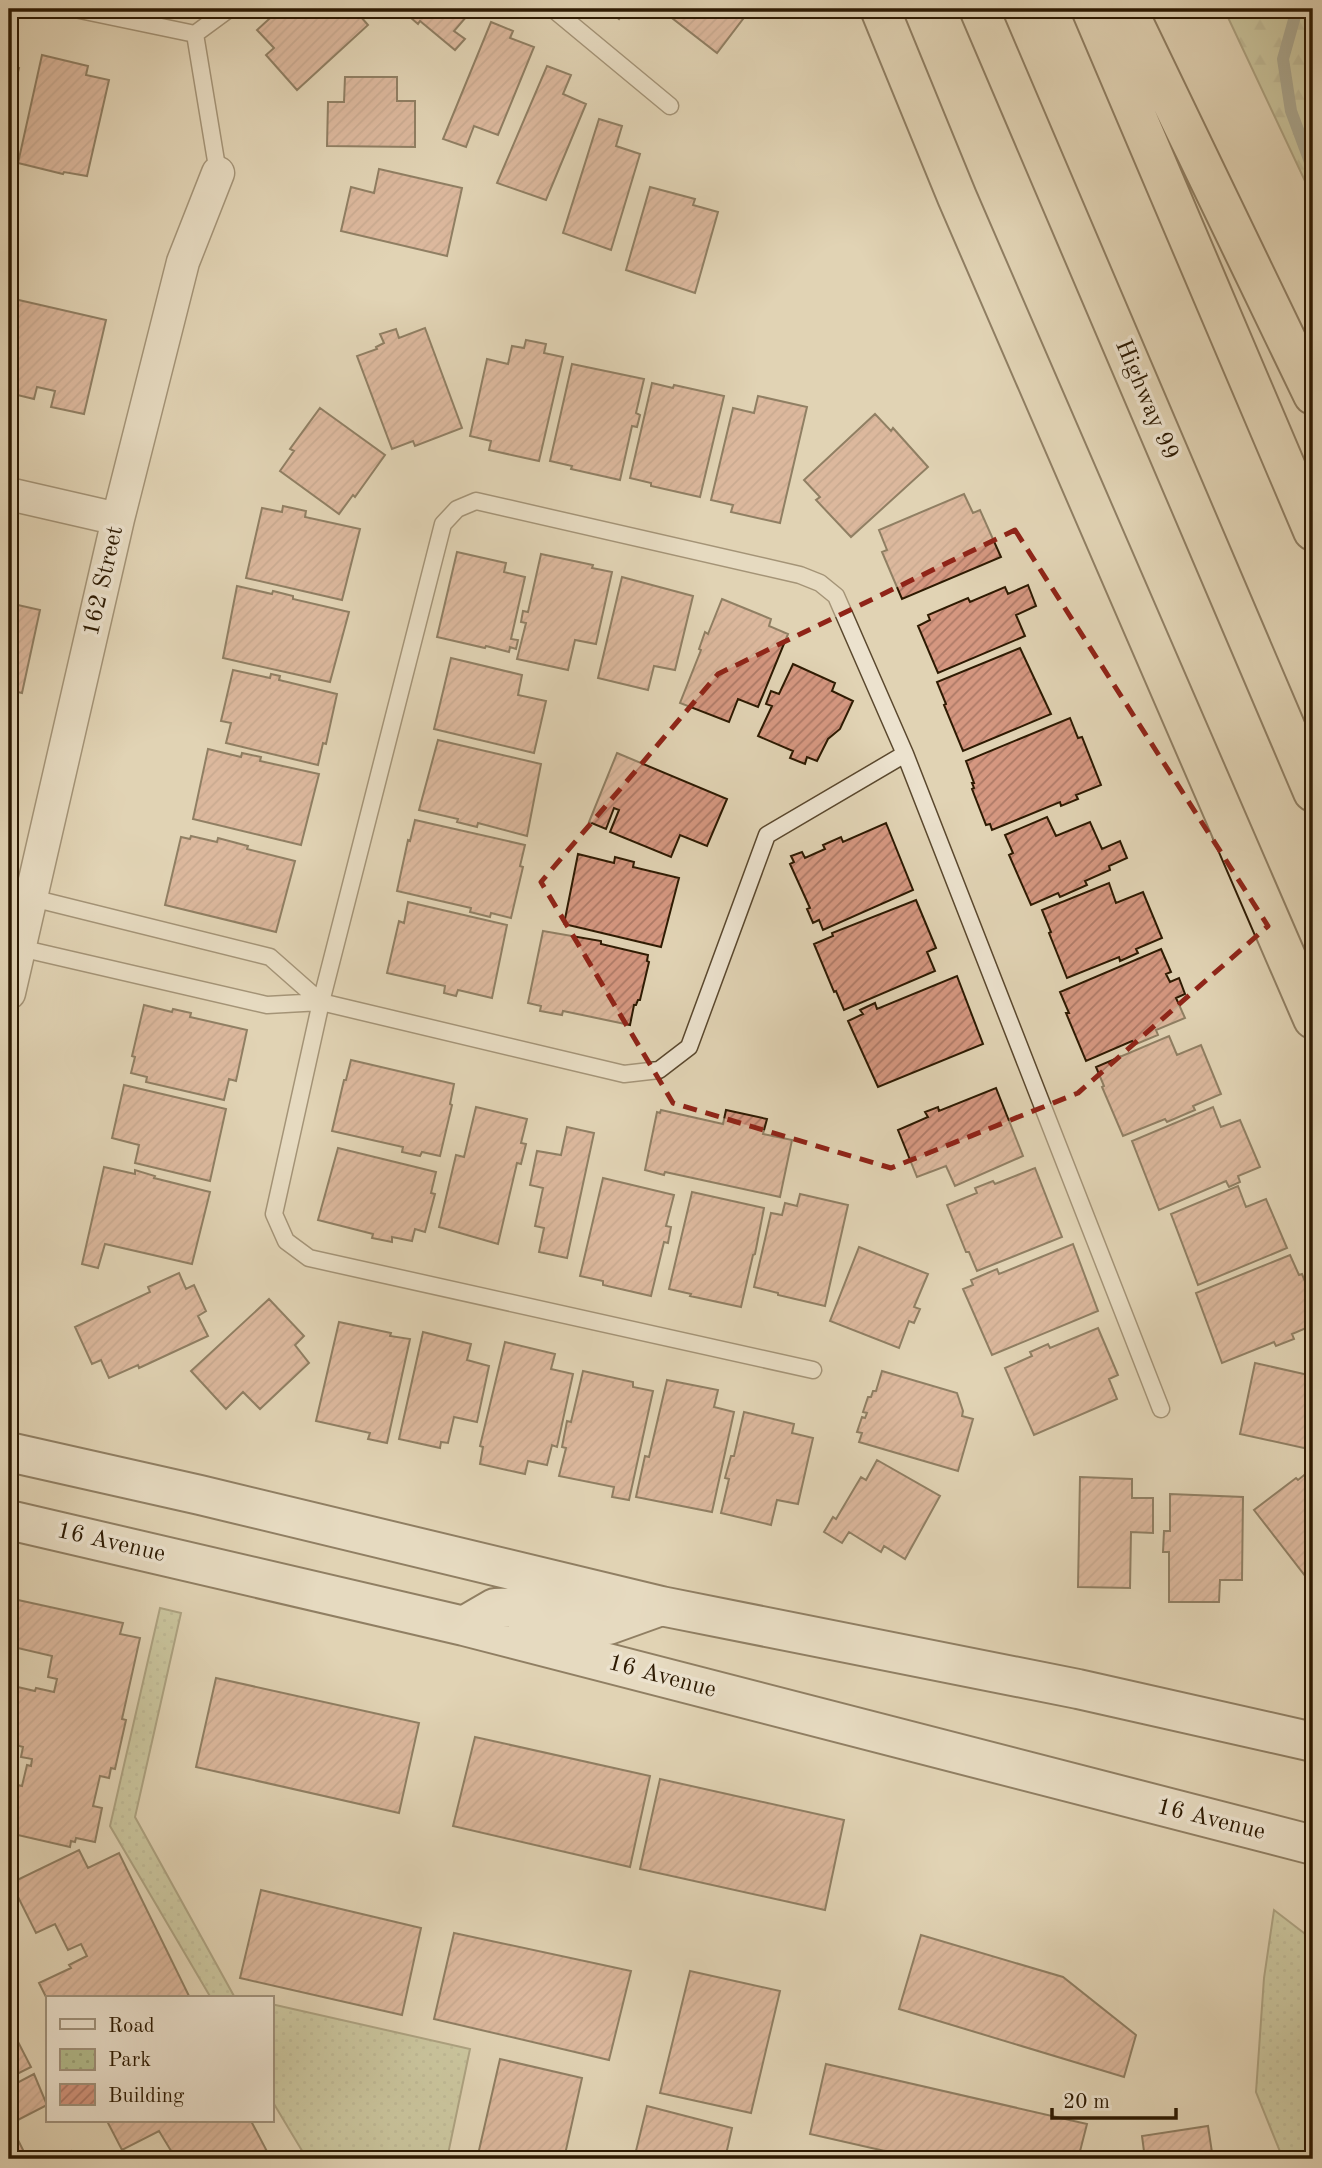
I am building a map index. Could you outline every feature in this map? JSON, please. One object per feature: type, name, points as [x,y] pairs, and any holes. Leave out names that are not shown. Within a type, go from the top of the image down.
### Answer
[{"type":"highway","points":[[880,9],[957,198],[1313,1019]]},
{"type":"highway","name":"Highway 99","points":[[979,9],[1313,792]]},
{"type":"highway","points":[[1091,9],[1313,531]]},
{"type":"highway","points":[[1128,9],[1313,396]]},
{"type":"main road","points":[[9,1452],[661,1606],[1078,1689],[1313,1742]]},
{"type":"main road","name":"16 Avenue","points":[[9,1520],[464,1626],[1313,1845]]},
{"type":"main road","points":[[464,1626],[495,1608],[522,1607],[608,1625],[661,1606]]},
{"type":"street","name":"162 Street","points":[[9,993],[118,519],[183,262],[218,173]]},
{"type":"street","points":[[9,494],[118,519]]},
{"type":"lane","points":[[75,9],[195,34],[229,9]]},
{"type":"lane","points":[[553,9],[670,106]]},
{"type":"lane","points":[[195,34],[218,173]]},
{"type":"lane","points":[[813,1370],[309,1258],[286,1241],[274,1214],[321,1002],[443,524],[457,509],[476,501],[800,575],[820,583],[835,596],[905,754],[1161,1409]]},
{"type":"lane","points":[[20,948],[267,1005],[321,1002],[624,1074],[659,1070],[689,1047],[767,835],[905,754]]},
{"type":"lane","points":[[32,898],[270,957],[321,1002]]},
{"type":"highlighted area","points":[[1015,530],[1268,926],[1078,1093],[891,1168],[673,1103],[541,882],[718,674]]},
{"type":"green space","points":[[1224,9],[1313,9],[1313,198]]},
{"type":"green space","points":[[160,1608],[181,1613],[135,1817],[234,1996],[210,1996],[110,1826]]},
{"type":"green space","points":[[1274,1910],[1313,1940],[1313,2159],[1283,2159],[1256,2092],[1264,1978]]},
{"type":"green space","points":[[273,2004],[470,2049],[447,2159],[307,2159],[273,2102]]},
{"type":"building","points":[[280,9],[354,9],[368,25],[297,90],[266,55],[274,48],[257,30]]},
{"type":"building","points":[[403,9],[473,9],[454,31],[465,39],[455,50],[420,21],[418,24],[411,18],[413,16],[410,13],[408,15]]},
{"type":"building","points":[[606,9],[627,9],[619,19]]},
{"type":"building","points":[[675,9],[749,11],[717,53],[672,18],[678,11]]},
{"type":"building","points":[[491,22],[513,31],[510,38],[534,47],[498,135],[474,126],[466,147],[443,139]]},
{"type":"building","points":[[42,55],[88,66],[86,75],[109,80],[87,176],[63,174],[18,163]]},
{"type":"building","points":[[9,65],[19,68],[9,109]]},
{"type":"building","points":[[547,66],[571,75],[563,94],[586,104],[546,200],[497,183]]},
{"type":"building","points":[[345,77],[397,77],[397,101],[415,101],[415,147],[327,146],[328,102],[344,102]]},
{"type":"building","points":[[599,119],[622,126],[616,146],[640,154],[611,250],[563,233]]},
{"type":"building","points":[[379,169],[462,188],[447,256],[341,231],[351,187],[374,193]]},
{"type":"building","points":[[650,187],[695,199],[693,205],[718,212],[695,293],[626,270]]},
{"type":"building","points":[[10,298],[106,320],[84,414],[51,407],[55,391],[37,387],[34,399],[9,393]]},
{"type":"building","points":[[425,328],[462,428],[415,446],[413,441],[392,449],[357,356],[377,349],[376,347],[384,343],[380,334],[396,329],[399,338]]},
{"type":"building","points":[[526,340],[546,344],[544,353],[563,357],[539,461],[489,450],[491,441],[470,436],[487,359],[508,364],[512,346],[524,348]]},
{"type":"building","points":[[572,364],[644,379],[636,413],[640,415],[637,427],[632,426],[620,480],[571,469],[572,466],[550,461]]},
{"type":"building","points":[[652,383],[724,396],[700,497],[651,486],[651,483],[630,478]]},
{"type":"building","points":[[758,396],[807,407],[780,523],[731,512],[733,505],[711,500],[733,408],[754,413]]},
{"type":"building","points":[[320,408],[385,455],[355,497],[353,495],[339,514],[280,471],[294,451],[290,449]]},
{"type":"building","points":[[875,414],[891,431],[893,428],[928,467],[851,537],[816,500],[820,497],[804,480]]},
{"type":"building","points":[[964,494],[973,513],[980,510],[1001,557],[902,599],[882,552],[887,550],[879,530]]},
{"type":"building","points":[[283,506],[306,511],[305,517],[360,529],[342,600],[246,578],[262,508],[282,512]]},
{"type":"building","points":[[457,552],[506,563],[504,572],[525,577],[511,639],[518,640],[516,649],[510,647],[509,652],[437,637]]},
{"type":"building","points":[[541,554],[593,565],[592,568],[612,572],[596,644],[575,640],[568,670],[517,659],[526,623],[521,622],[523,611],[528,612]]},
{"type":"building","points":[[622,577],[693,596],[675,670],[654,666],[648,690],[598,678]]},
{"type":"building","points":[[1028,585],[1036,606],[1016,615],[1025,636],[938,673],[918,626],[930,620],[928,615],[968,598],[970,602],[1005,587],[1008,594]]},
{"type":"building","points":[[237,586],[272,594],[273,591],[293,596],[293,599],[349,612],[330,682],[223,658]]},
{"type":"building","points":[[722,599],[771,619],[769,626],[788,634],[758,707],[738,699],[729,722],[680,703],[701,650],[699,649],[705,632],[708,634]]},
{"type":"building","points":[[9,603],[40,610],[22,693],[9,690]]},
{"type":"building","points":[[1020,648],[1051,714],[963,751],[937,682]]},
{"type":"building","points":[[451,658],[522,675],[518,695],[546,701],[534,753],[434,729]]},
{"type":"building","points":[[793,664],[835,683],[832,691],[853,701],[840,729],[828,739],[817,761],[807,757],[805,764],[790,758],[793,751],[758,736],[772,706],[766,704],[771,691],[779,694]]},
{"type":"building","points":[[233,670],[270,678],[271,674],[280,676],[279,680],[337,694],[326,744],[323,743],[318,765],[226,743],[231,723],[221,721]]},
{"type":"building","points":[[1070,718],[1078,738],[1082,737],[1101,785],[1076,795],[1078,799],[1061,806],[1060,802],[992,830],[990,824],[986,825],[972,789],[974,783],[966,761]]},
{"type":"building","points":[[438,740],[541,764],[527,836],[478,823],[477,827],[457,822],[458,819],[419,810]]},
{"type":"building","points":[[208,749],[241,757],[242,753],[261,757],[260,761],[319,774],[301,845],[193,819]]},
{"type":"building","points":[[617,753],[727,799],[707,846],[680,835],[671,857],[610,832],[619,810],[614,808],[606,829],[589,822]]},
{"type":"building","points":[[1047,817],[1056,836],[1090,822],[1102,849],[1120,841],[1127,858],[1109,866],[1110,870],[1085,881],[1087,885],[1060,897],[1058,893],[1031,905],[1009,855],[1013,853],[1005,835]]},
{"type":"building","points":[[415,820],[525,845],[520,866],[523,867],[511,918],[491,913],[490,917],[470,912],[471,908],[397,891]]},
{"type":"building","points":[[886,823],[913,890],[823,930],[819,920],[813,923],[807,909],[810,908],[790,864],[794,862],[791,856],[802,852],[805,858],[825,849],[823,845],[841,837],[843,842]]},
{"type":"building","points":[[191,836],[217,842],[218,838],[248,846],[247,849],[295,861],[276,932],[165,905],[181,837],[190,839]]},
{"type":"building","points":[[578,854],[614,863],[615,857],[634,862],[633,867],[679,878],[661,947],[564,924]]},
{"type":"building","points":[[1109,883],[1116,903],[1143,892],[1162,938],[1136,949],[1138,953],[1120,961],[1119,957],[1067,978],[1042,910]]},
{"type":"building","points":[[916,900],[936,948],[927,952],[935,971],[844,1010],[814,944],[833,936],[832,933]]},
{"type":"building","points":[[408,902],[507,925],[492,998],[458,990],[456,996],[444,993],[445,986],[387,973],[399,921],[404,923]]},
{"type":"building","points":[[543,931],[601,941],[601,944],[648,955],[649,962],[640,1000],[634,1005],[630,1025],[563,1011],[562,1015],[540,1011],[541,1006],[528,1003]]},
{"type":"building","points":[[1161,949],[1171,972],[1166,974],[1170,982],[1179,978],[1185,994],[1176,998],[1185,1018],[1156,1030],[1158,1035],[1134,1045],[1132,1041],[1086,1061],[1060,992]]},
{"type":"building","points":[[957,976],[983,1044],[878,1087],[848,1021],[863,1014],[860,1010],[875,1003],[877,1009]]},
{"type":"building","points":[[144,1005],[172,1012],[173,1009],[191,1013],[190,1017],[247,1030],[236,1081],[229,1079],[224,1100],[146,1082],[147,1077],[131,1073],[135,1057],[132,1056]]},
{"type":"building","points":[[1169,1036],[1177,1055],[1201,1045],[1221,1094],[1193,1106],[1195,1110],[1167,1122],[1165,1119],[1123,1136],[1096,1067]]},
{"type":"building","points":[[351,1060],[454,1084],[440,1156],[402,1152],[403,1147],[332,1131]]},
{"type":"building","points":[[124,1085],[226,1109],[210,1181],[135,1163],[139,1145],[112,1138]]},
{"type":"building","points":[[996,1088],[1023,1156],[955,1186],[946,1166],[917,1177],[898,1130],[928,1117],[925,1112],[938,1107],[939,1111]]},
{"type":"building","points":[[476,1107],[527,1119],[521,1143],[526,1144],[521,1164],[517,1163],[498,1244],[439,1227],[456,1155],[464,1157]]},
{"type":"building","points":[[1213,1107],[1221,1127],[1240,1120],[1260,1167],[1238,1176],[1240,1182],[1229,1187],[1226,1181],[1159,1210],[1132,1141]]},
{"type":"building","points":[[661,1110],[723,1124],[726,1110],[767,1119],[763,1134],[792,1140],[780,1197],[645,1170],[657,1112],[660,1113]]},
{"type":"building","points":[[567,1127],[594,1133],[567,1258],[539,1252],[544,1228],[535,1226],[543,1188],[530,1185],[537,1151],[561,1155]]},
{"type":"building","points":[[338,1148],[436,1172],[431,1193],[435,1194],[425,1232],[415,1229],[412,1241],[392,1237],[392,1242],[372,1238],[373,1234],[318,1220]]},
{"type":"building","points":[[104,1167],[135,1174],[135,1170],[155,1176],[154,1178],[210,1192],[192,1264],[105,1244],[98,1268],[82,1264]]},
{"type":"building","points":[[1035,1168],[1062,1237],[977,1271],[969,1252],[966,1252],[947,1205],[977,1193],[975,1188],[993,1181],[995,1184]]},
{"type":"building","points":[[603,1178],[674,1195],[666,1226],[671,1227],[668,1243],[664,1242],[651,1296],[603,1285],[603,1281],[580,1276]]},
{"type":"building","points":[[1238,1186],[1246,1207],[1266,1199],[1287,1248],[1198,1285],[1171,1214]]},
{"type":"building","points":[[692,1192],[764,1208],[741,1307],[669,1289]]},
{"type":"building","points":[[800,1194],[848,1205],[825,1306],[754,1287],[771,1213],[782,1215],[785,1203],[797,1206]]},
{"type":"building","points":[[1073,1244],[1098,1311],[992,1355],[963,1289],[973,1285],[971,1280],[997,1269],[999,1274]]},
{"type":"building","points":[[859,1247],[928,1274],[914,1307],[920,1309],[914,1323],[909,1321],[899,1348],[830,1321]]},
{"type":"building","points":[[1290,1255],[1299,1275],[1302,1274],[1313,1301],[1313,1325],[1292,1334],[1294,1339],[1276,1346],[1274,1342],[1222,1363],[1196,1293]]},
{"type":"building","points":[[179,1273],[186,1289],[194,1285],[206,1311],[198,1316],[208,1336],[139,1368],[138,1365],[109,1378],[101,1360],[92,1364],[75,1327],[150,1292],[148,1287]]},
{"type":"building","points":[[269,1299],[304,1336],[295,1345],[309,1363],[260,1409],[243,1392],[226,1409],[191,1371]]},
{"type":"building","points":[[339,1322],[410,1339],[387,1443],[368,1439],[370,1433],[316,1421]]},
{"type":"building","points":[[1098,1328],[1118,1375],[1109,1379],[1117,1399],[1034,1435],[1005,1368],[1032,1356],[1030,1352],[1048,1344],[1050,1348]]},
{"type":"building","points":[[423,1332],[471,1344],[467,1360],[489,1366],[477,1422],[454,1417],[448,1443],[441,1442],[440,1448],[399,1439]]},
{"type":"building","points":[[505,1342],[555,1354],[551,1369],[573,1374],[557,1447],[552,1445],[547,1465],[528,1461],[525,1474],[480,1464],[483,1447],[480,1446]]},
{"type":"building","points":[[1255,1363],[1313,1376],[1313,1450],[1240,1434]]},
{"type":"building","points":[[583,1371],[633,1382],[633,1387],[653,1391],[629,1500],[612,1497],[614,1487],[559,1476],[566,1448],[562,1447],[567,1421],[571,1422]]},
{"type":"building","points":[[882,1371],[957,1393],[962,1416],[973,1419],[958,1471],[859,1442],[862,1433],[857,1432],[862,1417],[865,1418],[867,1413],[863,1412],[868,1397],[876,1391]]},
{"type":"building","points":[[667,1380],[718,1390],[714,1407],[734,1412],[712,1512],[636,1497],[645,1456],[649,1457]]},
{"type":"building","points":[[744,1412],[794,1424],[792,1433],[813,1438],[798,1504],[777,1500],[771,1525],[721,1513],[729,1479],[725,1478],[731,1456],[734,1456]]},
{"type":"building","points":[[877,1460],[940,1496],[905,1559],[884,1546],[881,1552],[849,1532],[842,1543],[824,1532],[833,1517],[836,1519],[861,1477],[866,1480]]},
{"type":"building","points":[[1313,1468],[1313,1586],[1254,1510]]},
{"type":"building","points":[[1080,1477],[1132,1479],[1132,1498],[1153,1498],[1153,1533],[1131,1532],[1130,1588],[1078,1587]]},
{"type":"building","points":[[1170,1494],[1243,1497],[1242,1580],[1220,1580],[1219,1602],[1169,1602],[1169,1552],[1163,1552],[1164,1531],[1170,1531]]},
{"type":"building","points":[[18,1600],[123,1623],[120,1634],[140,1638],[122,1719],[126,1720],[115,1769],[111,1768],[109,1778],[100,1776],[93,1806],[102,1808],[95,1842],[76,1838],[75,1842],[71,1841],[70,1847],[9,1833],[9,1783],[22,1786],[27,1765],[31,1766],[32,1759],[21,1757],[23,1747],[9,1743],[9,1685],[54,1692],[57,1679],[48,1677],[52,1656],[9,1646],[9,1635]]},
{"type":"building","points":[[216,1678],[419,1723],[399,1813],[196,1767]]},
{"type":"building","points":[[475,1737],[650,1776],[630,1867],[453,1826]]},
{"type":"building","points":[[660,1779],[844,1820],[825,1910],[640,1869]]},
{"type":"building","points":[[79,1850],[88,1868],[119,1853],[189,1996],[46,1997],[39,1983],[71,1968],[69,1965],[87,1956],[81,1944],[68,1950],[55,1924],[36,1933],[11,1883]]},
{"type":"building","points":[[261,1890],[421,1928],[402,2015],[240,1978]]},
{"type":"building","points":[[454,1933],[631,1971],[609,2060],[434,2019]]},
{"type":"building","points":[[921,1935],[1063,1977],[1136,2035],[1124,2077],[899,2009]]},
{"type":"building","points":[[690,1971],[780,1991],[751,2113],[660,2093]]},
{"type":"building","points":[[15,2036],[31,2067],[9,2078],[9,2039]]},
{"type":"building","points":[[500,2059],[582,2078],[564,2159],[477,2159]]},
{"type":"building","points":[[826,2064],[1087,2124],[1078,2159],[920,2159],[810,2134]]},
{"type":"building","points":[[34,2074],[46,2103],[46,2106],[10,2124],[26,2156],[22,2159],[9,2159],[9,2087]]},
{"type":"building","points":[[647,2106],[732,2128],[725,2159],[634,2159]]},
{"type":"building","points":[[108,2122],[252,2122],[271,2159],[176,2159],[159,2131],[122,2150]]},
{"type":"building","points":[[1208,2126],[1213,2159],[1145,2159],[1142,2136]]},
{"type":"building","points":[[71,2151],[75,2159],[56,2159]]},
{"type":"waterway","points":[[1297,9],[1283,59],[1291,111],[1313,170]]}]
